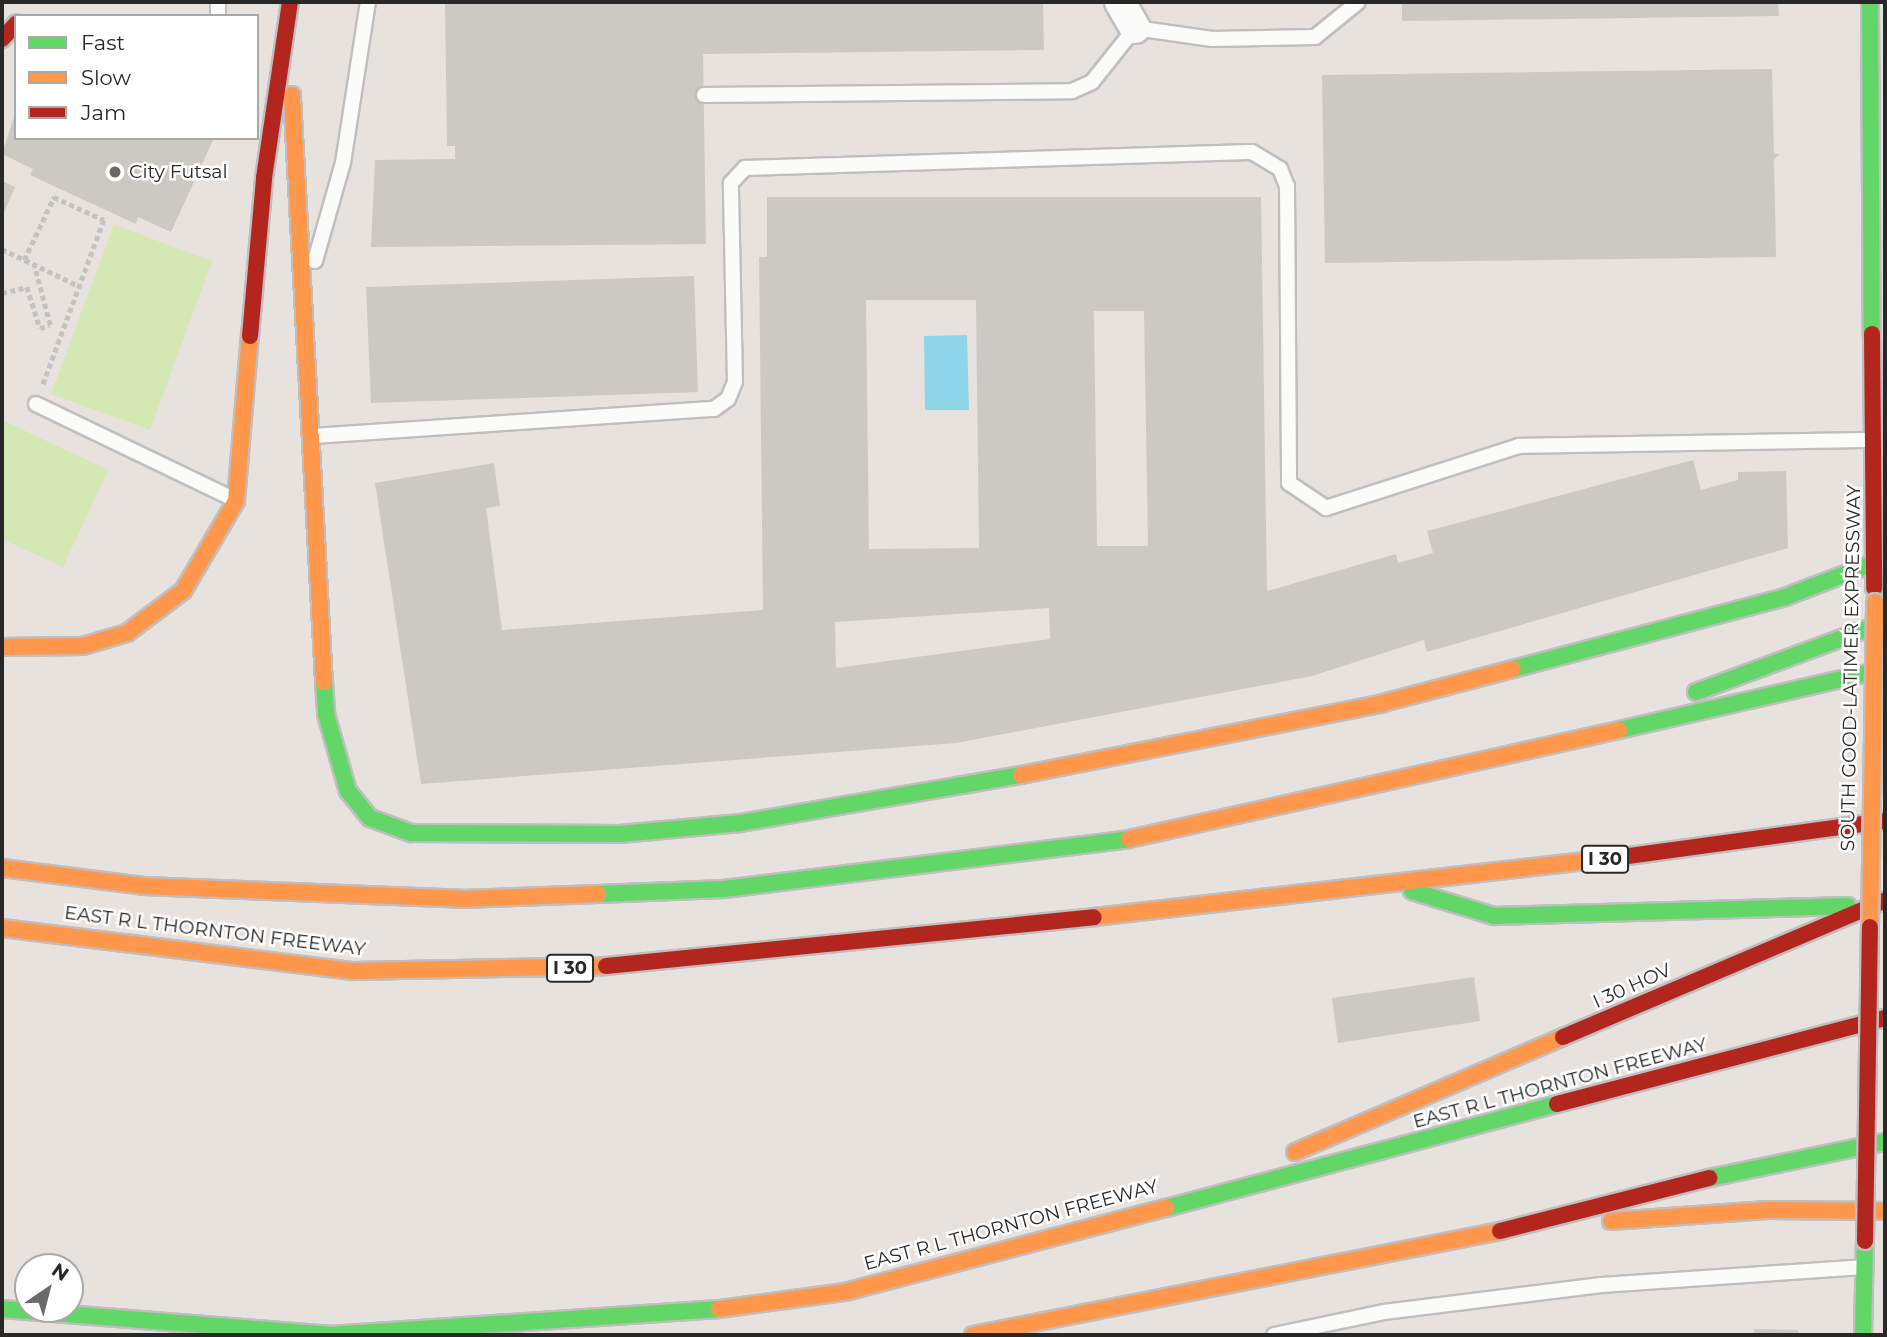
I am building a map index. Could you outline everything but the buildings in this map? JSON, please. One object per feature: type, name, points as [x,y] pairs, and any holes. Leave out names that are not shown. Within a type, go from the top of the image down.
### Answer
[{"type":"main road","points":[[290,2],[288,44],[307,289],[326,714],[348,791],[370,818],[411,833],[620,834],[740,823],[1169,749],[1383,703],[1785,597],[1874,563]]},
{"type":"main road","name":"SOUTH GOOD-LATIMER EXPRESSWAY","points":[[1863,1335],[1875,602],[1874,440],[1880,222],[1870,2]]},
{"type":"main road","points":[[2,39],[14,25]]},
{"type":"main road","points":[[2,647],[83,646],[127,633],[183,591],[236,501],[264,178],[288,44]]},
{"type":"main road","points":[[1530,754],[1885,622]]},
{"type":"main road","points":[[2,868],[144,886],[462,899],[724,889],[980,862],[1165,834],[1530,754],[1885,669]]},
{"type":"main road","name":"EAST R L THORNTON FREEWAY","points":[[2,928],[353,971],[587,968],[1398,887],[1885,821]]},
{"type":"main road","name":"I 30 HOV","points":[[1398,887],[1494,916],[1881,902]]},
{"type":"main road","name":"I 30 HOV","points":[[1160,1206],[1408,1107],[1881,902]]},
{"type":"main road","name":"EAST R L THORNTON FREEWAY","points":[[2,1309],[330,1335],[675,1315],[845,1292],[1160,1206],[1885,1018]]},
{"type":"main road","points":[[973,1335],[1516,1228],[1759,1165],[1885,1142]]},
{"type":"main road","points":[[1516,1228],[1768,1210],[1885,1211]]},
{"type":"street","points":[[1120,2],[1135,28]]},
{"type":"lane","points":[[307,289],[343,163],[368,2]]},
{"type":"lane","points":[[704,95],[1072,91],[1093,82],[1135,28],[1212,39],[1315,37],[1358,2]]},
{"type":"lane","points":[[312,436],[714,409],[728,399],[735,382],[731,183],[745,168],[1252,152],[1280,169],[1287,186],[1289,484],[1326,509],[1519,446],[1874,440]]},
{"type":"lane","points":[[36,404],[236,501]]},
{"type":"lane","points":[[1274,1335],[1384,1312],[1601,1285],[1865,1267]]},
{"type":"path","points":[[24,260],[54,197],[104,220],[36,404]]},
{"type":"path","points":[[2,249],[79,286]]},
{"type":"path","points":[[2,293],[27,287],[40,327],[50,325],[34,265]]},
{"type":"green space","points":[[114,225],[212,261],[150,430],[51,394]]},
{"type":"green space","points":[[2,420],[108,470],[63,567],[2,539]]},
{"type":"water","points":[[967,335],[969,410],[925,410],[924,336]]},
{"type":"traffic: fast","points":[[1870,2],[1872,334]]},
{"type":"traffic: fast","points":[[1513,669],[1785,597],[1874,563]]},
{"type":"traffic: fast","points":[[1696,692],[1885,622]]},
{"type":"traffic: fast","points":[[1619,730],[1885,669]]},
{"type":"traffic: fast","points":[[324,682],[326,714],[348,791]]},
{"type":"traffic: fast","points":[[348,791],[370,818],[411,833],[620,834],[740,823],[1021,775]]},
{"type":"traffic: fast","points":[[598,894],[724,889],[1129,839]]},
{"type":"traffic: fast","points":[[1412,891],[1494,916],[1848,906]]},
{"type":"traffic: fast","points":[[1166,1208],[1557,1104]]},
{"type":"traffic: fast","points":[[1709,1178],[1885,1142]]},
{"type":"traffic: fast","points":[[1863,1335],[1865,1241]]},
{"type":"traffic: fast","points":[[2,1309],[329,1335],[719,1309]]},
{"type":"traffic: slow","points":[[292,95],[324,682]]},
{"type":"traffic: slow","points":[[2,647],[83,646],[127,633],[183,591],[236,501],[250,336]]},
{"type":"traffic: slow","points":[[1870,927],[1875,602]]},
{"type":"traffic: slow","points":[[1021,775],[1383,703],[1513,669]]},
{"type":"traffic: slow","points":[[1129,839],[1619,730]]},
{"type":"traffic: slow","points":[[1094,917],[1621,857]]},
{"type":"traffic: slow","points":[[2,868],[144,886],[462,899],[598,894]]},
{"type":"traffic: slow","points":[[2,928],[353,971],[606,966]]},
{"type":"traffic: slow","points":[[1295,1152],[1563,1037]]},
{"type":"traffic: slow","points":[[719,1309],[845,1292],[1166,1208]]},
{"type":"traffic: slow","points":[[1611,1221],[1768,1210],[1885,1211]]},
{"type":"traffic: slow","points":[[973,1335],[1500,1231]]},
{"type":"traffic: jam","points":[[250,336],[264,178],[290,2]]},
{"type":"traffic: jam","points":[[2,39],[14,26]]},
{"type":"traffic: jam","points":[[1872,334],[1874,588]]},
{"type":"traffic: jam","points":[[1621,857],[1885,821]]},
{"type":"traffic: jam","points":[[1563,1037],[1885,900]]},
{"type":"traffic: jam","points":[[606,966],[1094,917]]},
{"type":"traffic: jam","points":[[1865,1241],[1870,927]]},
{"type":"traffic: jam","points":[[1557,1104],[1885,1018]]},
{"type":"traffic: jam","points":[[1500,1231],[1709,1178]]},
{"type":"place","name":"City Futsal","points":[[115,172]]}]
